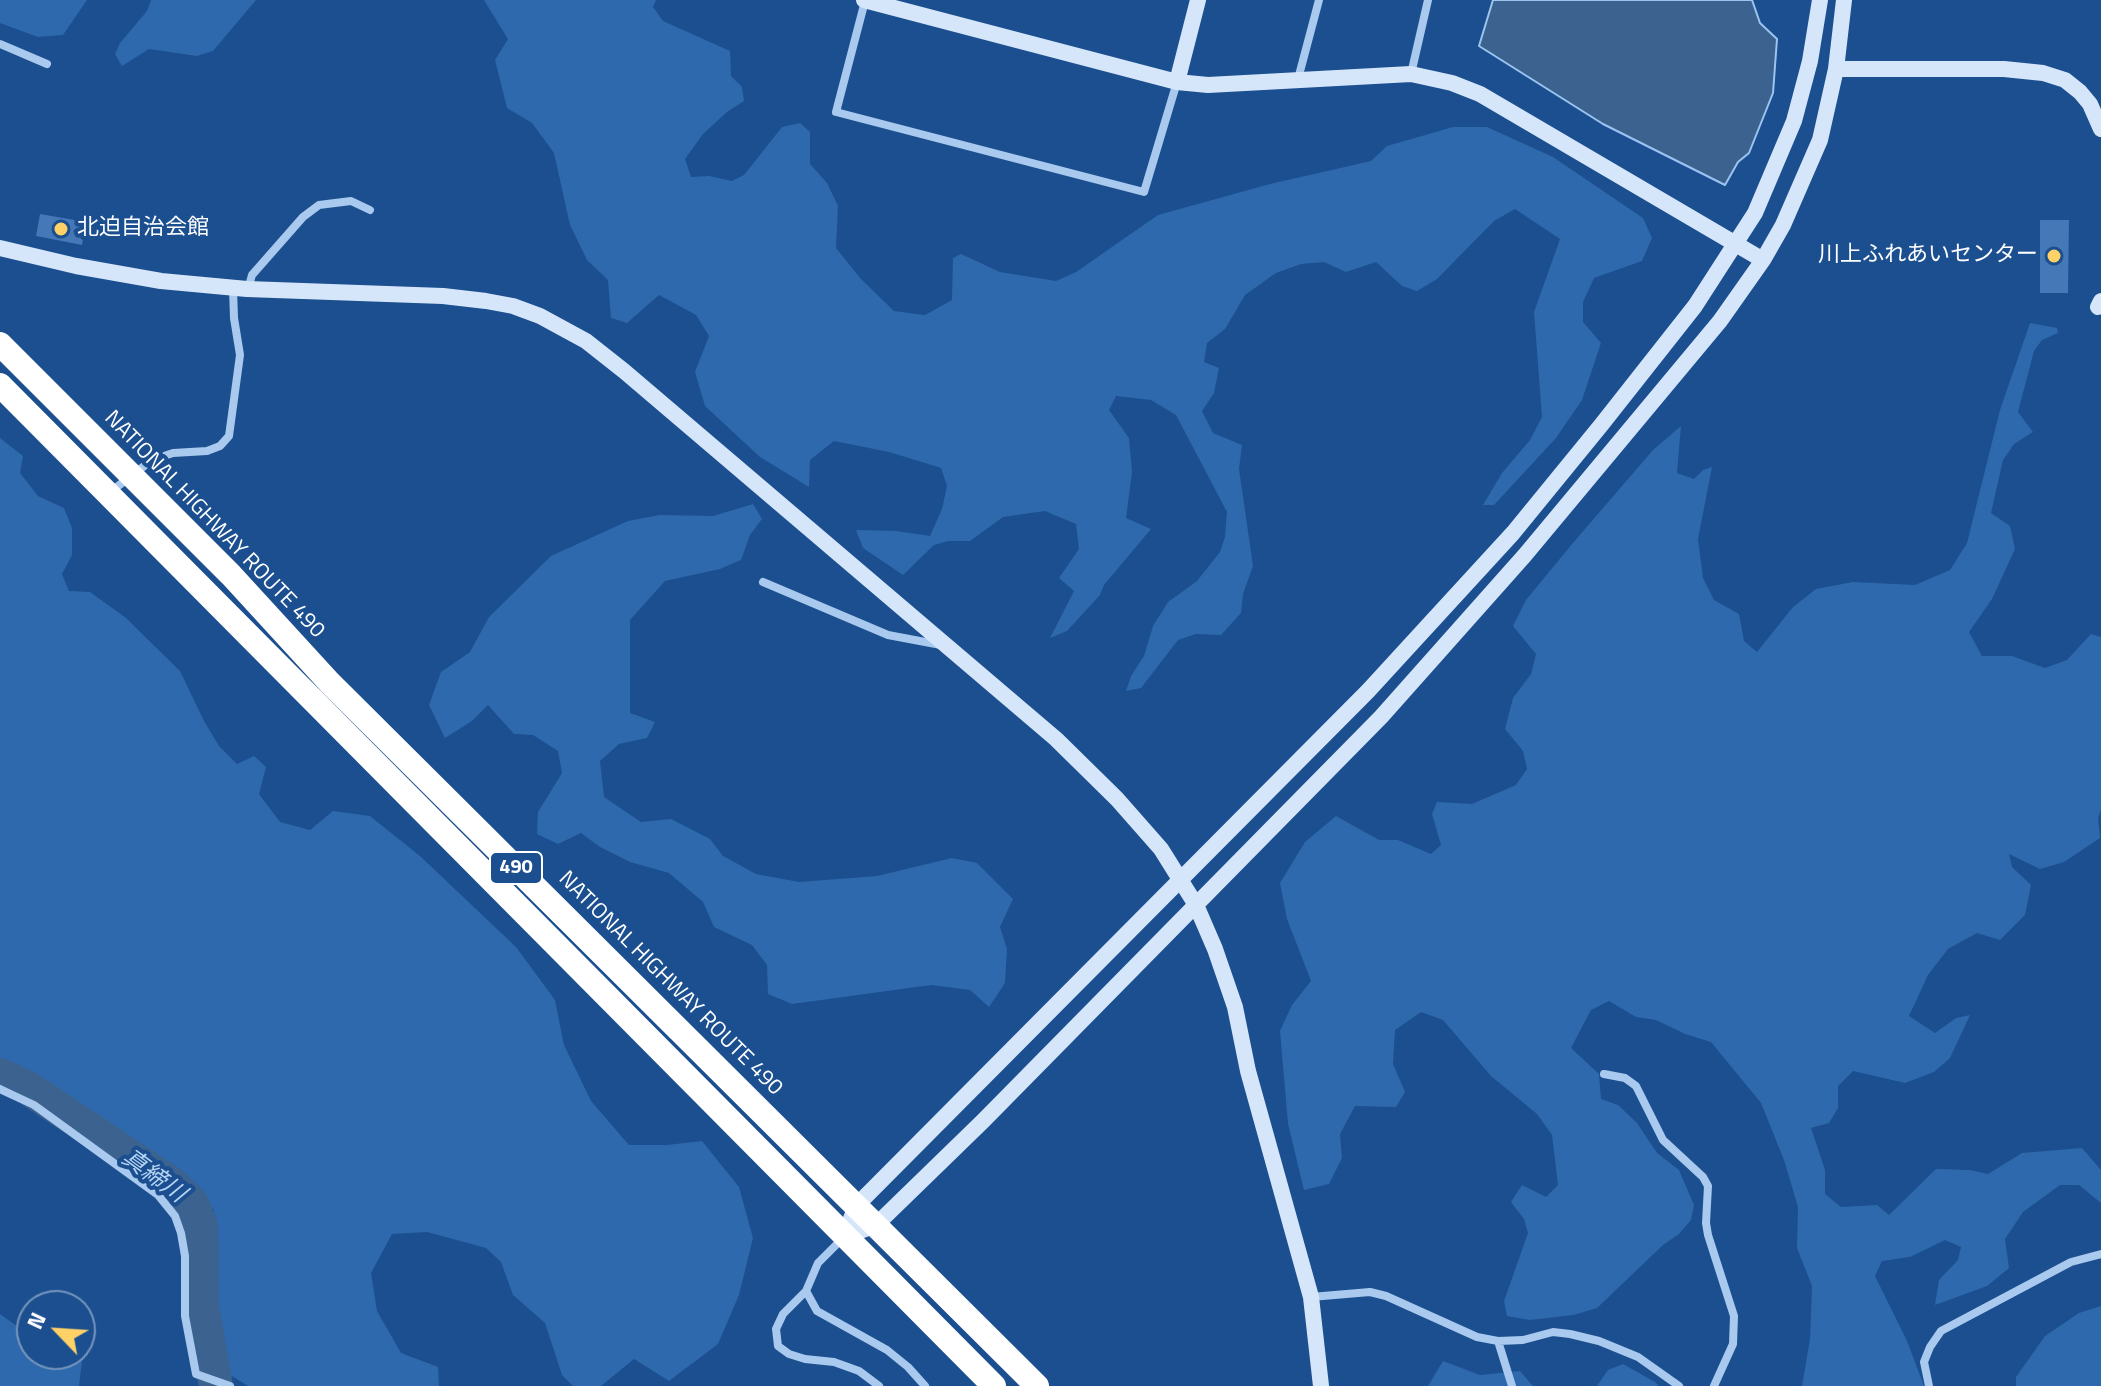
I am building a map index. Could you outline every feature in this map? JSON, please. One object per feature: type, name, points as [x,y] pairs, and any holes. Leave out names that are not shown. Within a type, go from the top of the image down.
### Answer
[{"type":"highway","name":"NATIONAL HIGHWAY ROUTE 490","points":[[0,344],[231,575],[330,683],[1037,1386]]},
{"type":"highway","name":"490","points":[[0,385],[994,1386]]},
{"type":"street","points":[[1198,0],[1177,82],[1144,192],[836,112],[865,0],[1177,82],[1208,85],[1411,74],[1452,83],[1480,94],[1763,260]]},
{"type":"street","points":[[1298,79],[1319,0]]},
{"type":"street","points":[[1411,74],[1428,0]]},
{"type":"street","points":[[879,1386],[859,1371],[834,1362],[805,1359],[789,1354],[778,1346],[776,1329],[783,1314],[806,1291],[818,1263],[844,1237],[856,1206],[1368,691],[1513,533],[1695,306],[1737,244],[1766,190],[1794,121],[1810,61],[1820,0]]},
{"type":"street","points":[[844,1237],[876,1225],[1381,717],[1515,567],[1720,321],[1763,260],[1783,225],[1820,140],[1836,69],[1844,0]]},
{"type":"street","points":[[0,44],[47,64]]},
{"type":"street","points":[[1836,69],[2004,69],[2043,73],[2065,80],[2080,92],[2090,104],[2101,129]]},
{"type":"street","points":[[108,494],[152,460],[173,453],[207,451],[220,446],[229,436],[240,355],[234,318],[240,289],[303,217],[319,205],[351,201],[370,210]]},
{"type":"street","points":[[0,248],[119,273],[240,289],[443,296],[500,303],[540,316],[586,341],[624,371],[1067,749],[1161,849],[1196,905],[1215,949],[1235,1007],[1248,1071],[1311,1297],[1321,1386]]},
{"type":"street","points":[[763,582],[888,635],[946,646]]},
{"type":"street","points":[[1604,1074],[1625,1078],[1636,1086],[1663,1140],[1703,1177],[1708,1186],[1708,1235],[1734,1316],[1733,1344],[1714,1386]]},
{"type":"street","points":[[0,1089],[34,1105],[112,1161],[158,1195],[175,1216],[185,1256],[185,1316],[196,1374],[229,1386]]},
{"type":"street","points":[[1929,1386],[1924,1362],[1941,1331],[2071,1262],[2101,1254]]},
{"type":"street","points":[[806,1291],[817,1311],[887,1350],[925,1386]]},
{"type":"street","points":[[1311,1297],[1370,1292],[1477,1337],[1498,1341],[1523,1340],[1553,1332],[1599,1341],[1638,1357],[1679,1386]]},
{"type":"street","points":[[1498,1341],[1512,1386]]},
{"type":"shaded area","points":[[0,0],[87,0],[63,35],[38,37],[0,23]]},
{"type":"shaded area","points":[[151,0],[256,0],[213,51],[197,56],[149,49],[122,66],[115,54],[120,43],[147,11]]},
{"type":"shaded area","points":[[484,0],[656,0],[653,7],[663,21],[730,51],[731,76],[742,87],[744,101],[703,134],[685,159],[691,177],[709,176],[732,181],[744,175],[782,127],[800,123],[810,132],[810,164],[827,183],[838,206],[836,248],[861,279],[894,311],[925,315],[952,300],[953,258],[961,254],[1000,272],[1056,281],[1076,272],[1158,215],[1270,184],[1371,161],[1387,146],[1453,127],[1487,127],[1553,157],[1643,218],[1652,238],[1642,261],[1594,278],[1583,302],[1583,322],[1601,343],[1582,400],[1556,438],[1494,505],[1483,505],[1502,473],[1530,440],[1542,417],[1534,312],[1560,239],[1515,209],[1494,221],[1437,279],[1417,291],[1402,286],[1376,262],[1346,272],[1324,262],[1301,264],[1276,273],[1245,295],[1225,329],[1207,343],[1204,362],[1219,368],[1214,393],[1202,411],[1213,433],[1242,445],[1239,469],[1253,566],[1243,594],[1241,613],[1221,635],[1196,634],[1178,640],[1141,688],[1126,691],[1131,676],[1144,656],[1153,626],[1168,602],[1197,581],[1220,552],[1225,537],[1227,512],[1176,415],[1151,400],[1116,396],[1109,410],[1129,438],[1132,472],[1126,518],[1151,529],[1104,585],[1100,595],[1067,631],[1050,638],[1074,591],[1059,578],[1079,549],[1076,524],[1045,511],[1003,517],[970,541],[948,541],[934,545],[903,575],[863,548],[856,530],[930,536],[942,509],[947,486],[941,468],[889,452],[834,441],[810,460],[809,487],[760,457],[705,406],[695,372],[709,336],[696,315],[659,295],[627,323],[611,318],[608,280],[587,260],[570,225],[554,153],[532,123],[507,108],[495,60],[508,39]]},
{"type":"shaded area","points":[[1493,0],[1752,0],[1760,23],[1777,39],[1773,93],[1749,153],[1738,162],[1725,185],[1603,124],[1479,46]]},
{"type":"shaded area","points":[[2030,323],[2057,328],[2058,333],[2042,340],[2034,351],[2018,412],[2033,432],[2014,444],[2003,460],[1991,513],[2010,526],[2015,549],[1992,599],[1969,632],[1982,656],[2012,656],[2045,668],[2067,660],[2091,634],[2101,637],[2100,838],[2064,862],[2040,869],[2009,854],[2012,867],[2031,885],[2025,915],[2000,940],[1977,933],[1948,949],[1928,975],[1909,1016],[1935,1033],[1956,1018],[1970,1015],[1950,1058],[1934,1072],[1905,1083],[1853,1071],[1838,1086],[1838,1108],[1829,1123],[1811,1128],[1825,1170],[1825,1194],[1841,1207],[1877,1205],[1889,1215],[1936,1169],[1988,1174],[2022,1153],[2082,1148],[2101,1170],[2101,1203],[2079,1185],[2060,1185],[2023,1212],[2005,1239],[2009,1268],[1987,1286],[1935,1305],[1939,1280],[1958,1260],[1961,1247],[1945,1240],[1910,1257],[1882,1261],[1875,1276],[1907,1341],[1924,1386],[1802,1386],[1810,1339],[1812,1286],[1797,1248],[1798,1207],[1784,1160],[1761,1103],[1711,1042],[1656,1020],[1636,1017],[1609,1001],[1591,1010],[1571,1048],[1599,1074],[1601,1099],[1618,1105],[1637,1123],[1657,1153],[1679,1170],[1694,1205],[1691,1220],[1679,1234],[1663,1245],[1597,1308],[1574,1315],[1530,1320],[1507,1316],[1504,1301],[1528,1233],[1524,1219],[1511,1202],[1522,1185],[1546,1197],[1558,1185],[1552,1135],[1537,1114],[1491,1076],[1443,1020],[1421,1012],[1395,1030],[1393,1064],[1405,1092],[1396,1107],[1355,1106],[1340,1134],[1342,1158],[1329,1184],[1304,1190],[1288,1124],[1280,1031],[1292,1005],[1311,981],[1287,919],[1280,883],[1305,842],[1336,816],[1379,840],[1398,840],[1431,854],[1441,845],[1432,814],[1437,802],[1472,804],[1516,785],[1527,769],[1523,751],[1505,729],[1513,698],[1531,674],[1536,654],[1513,626],[1526,600],[1572,544],[1653,450],[1681,426],[1677,473],[1694,479],[1703,470],[1712,467],[1698,539],[1703,578],[1714,600],[1739,614],[1744,641],[1757,652],[1793,607],[1816,589],[1853,582],[1915,585],[1950,570],[1967,543],[2000,410]]},
{"type":"shaded area","points":[[0,438],[23,456],[20,473],[38,496],[64,508],[72,528],[72,555],[62,574],[69,591],[90,592],[126,618],[180,671],[219,746],[237,764],[254,756],[266,767],[259,794],[280,822],[310,830],[333,811],[370,816],[420,856],[516,947],[555,1000],[564,1045],[591,1101],[629,1145],[702,1141],[739,1187],[753,1238],[739,1295],[718,1344],[669,1381],[634,1359],[601,1386],[573,1386],[562,1375],[545,1323],[513,1295],[501,1262],[486,1248],[427,1232],[392,1234],[371,1273],[377,1311],[401,1353],[438,1367],[439,1386],[248,1386],[224,1371],[218,1334],[214,1210],[175,1174],[79,1103],[0,1064]]},
{"type":"shaded area","points":[[753,504],[762,519],[750,535],[741,560],[720,569],[665,581],[630,620],[630,713],[655,722],[647,738],[619,744],[600,761],[604,797],[641,822],[671,819],[710,839],[723,856],[756,874],[799,882],[877,876],[952,858],[977,863],[1013,899],[1000,927],[1007,949],[1005,983],[989,1007],[970,990],[931,985],[792,1004],[768,994],[767,965],[752,945],[714,927],[703,902],[669,873],[630,862],[581,833],[558,844],[537,834],[538,812],[562,773],[558,751],[533,735],[514,734],[488,705],[472,721],[445,738],[429,705],[441,672],[470,652],[489,617],[551,556],[628,521],[660,515],[713,516]]},
{"type":"shaded area","points":[[2101,1306],[2101,1386],[2016,1386],[2016,1377],[2045,1336],[2079,1313]]},
{"type":"shaded area","points":[[0,1314],[16,1326],[16,1370],[81,1370],[79,1386],[0,1386]]},
{"type":"shaded area","points":[[1443,1361],[1480,1375],[1520,1371],[1533,1386],[1428,1386]]},
{"type":"shaded area","points":[[1623,1364],[1659,1386],[1597,1386],[1608,1370]]},
{"type":"building","name":"北迫自治会館","points":[[40,214],[86,222],[82,245],[36,236]]},
{"type":"building","name":"川上ふれあいセンター","points":[[2040,220],[2069,220],[2068,293],[2040,293]]},
{"type":"waterway","name":"真締川","points":[[0,1075],[28,1088],[172,1184],[191,1202],[201,1225],[202,1306],[216,1386]]},
{"type":"place","name":"北迫自治会館","points":[[61,229]]},
{"type":"place","name":"川上ふれあいセンター","points":[[2054,256]]}]
